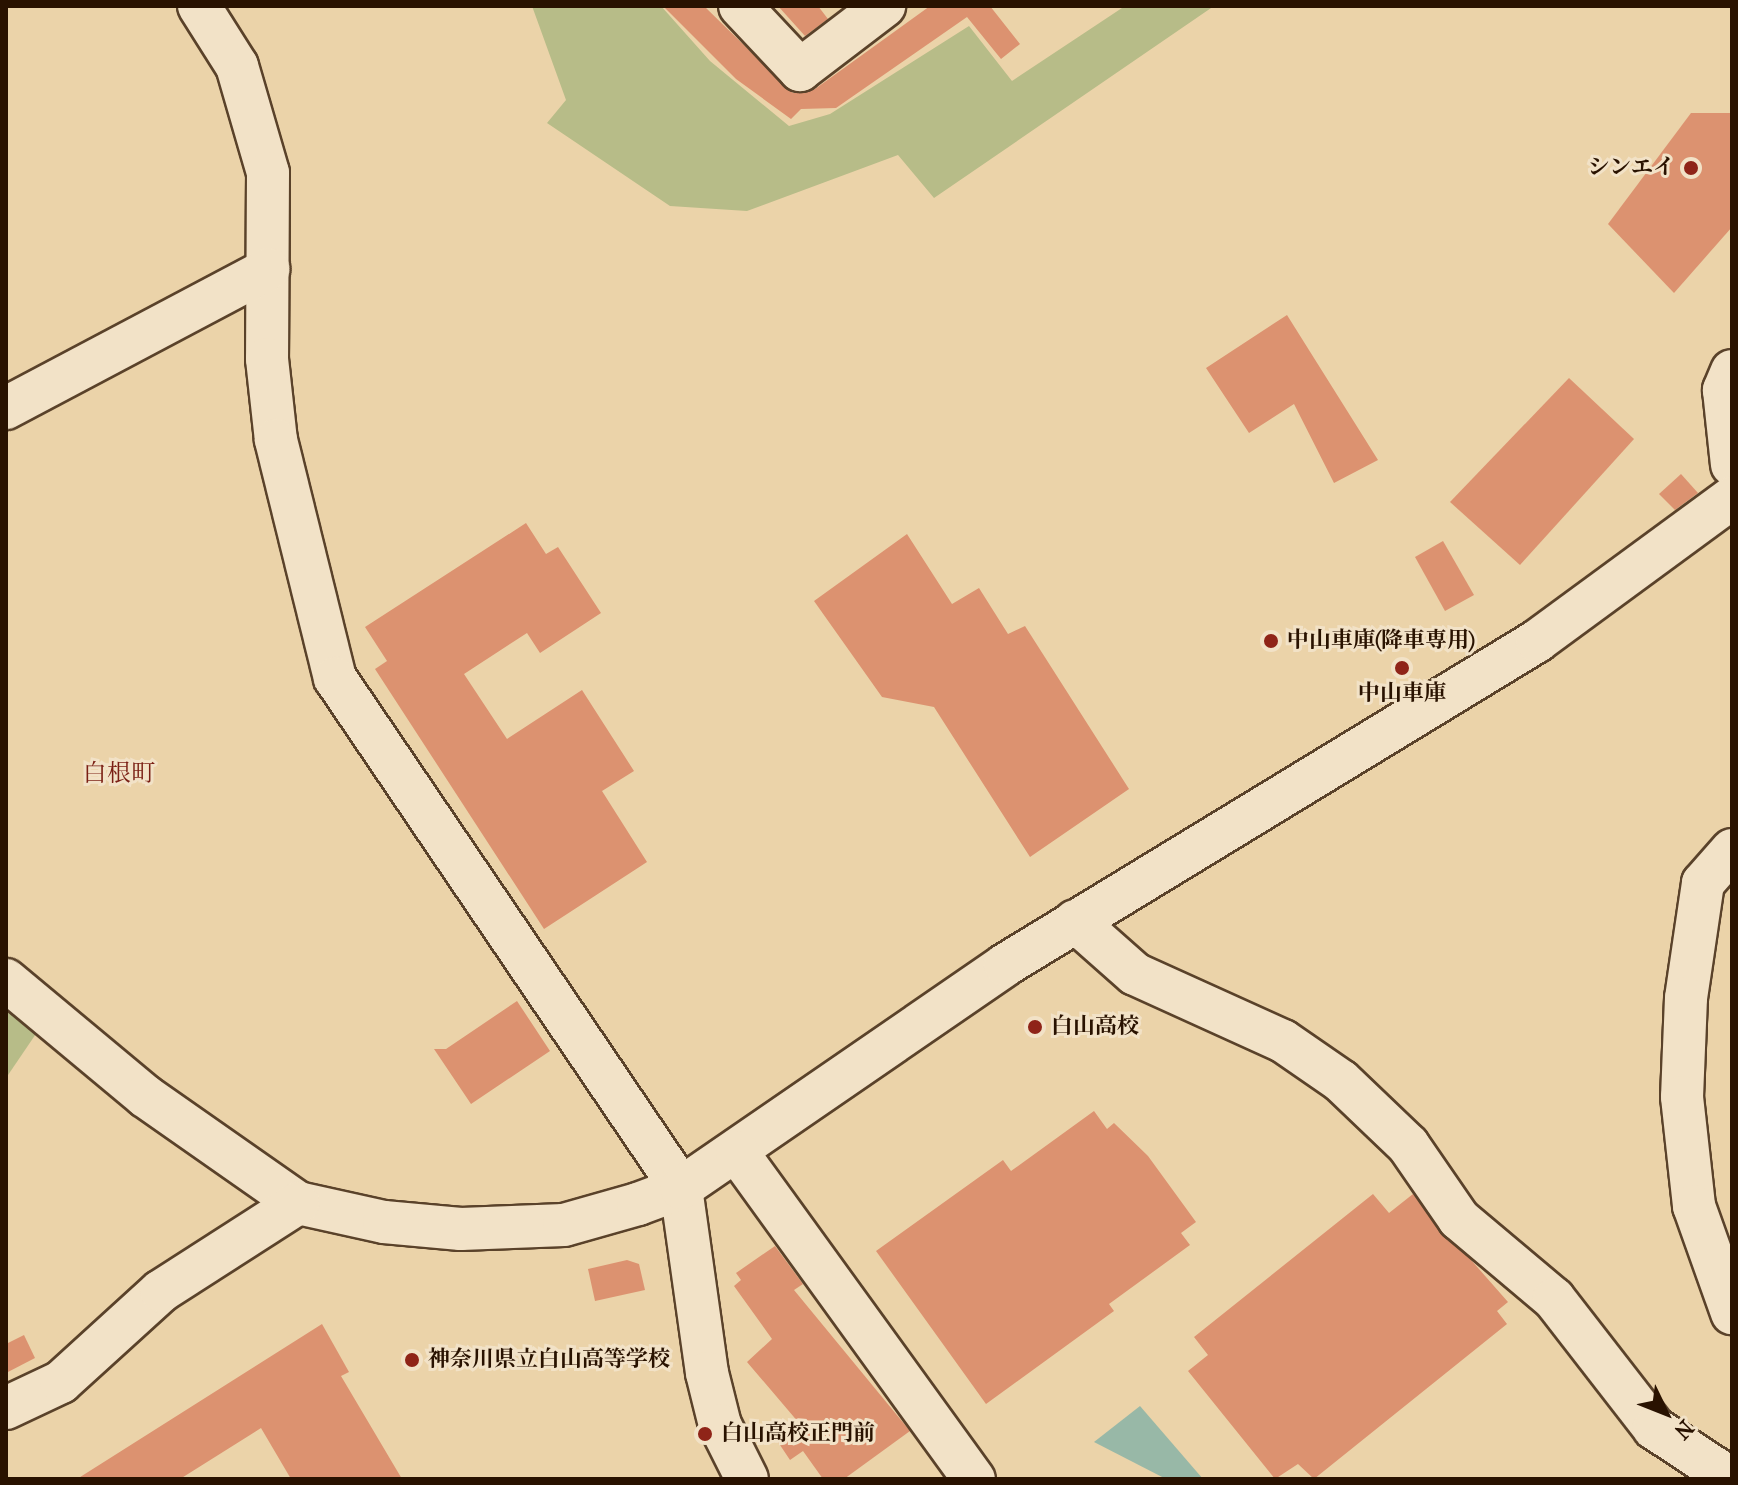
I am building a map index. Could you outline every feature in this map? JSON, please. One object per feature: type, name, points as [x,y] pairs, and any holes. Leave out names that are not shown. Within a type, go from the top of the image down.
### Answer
[{"type":"street","points":[[199,6],[252,103],[268,173],[268,269],[276,440],[335,678],[681,1188],[707,1373],[720,1425],[747,1479]]},
{"type":"street","points":[[740,6],[800,70],[884,6]]},
{"type":"street","points":[[6,408],[268,269]]},
{"type":"street","points":[[1730,437],[1724,390],[1732,371]]},
{"type":"street","points":[[6,980],[145,1096],[298,1203],[384,1222],[505,1227],[564,1225],[681,1188],[1075,921],[1537,641],[1732,498]]},
{"type":"street","points":[[1732,850],[1703,883],[1686,998],[1682,1097],[1694,1206],[1732,1313]]},
{"type":"street","points":[[1075,921],[1135,974],[1283,1041],[1341,1081],[1408,1145],[1459,1219],[1554,1299],[1654,1428],[1731,1479]]},
{"type":"street","points":[[737,1152],[974,1479]]},
{"type":"street","points":[[6,1408],[61,1382],[161,1291],[298,1203]]},
{"type":"green space","points":[[532,6],[661,6],[710,61],[789,126],[830,114],[969,26],[1012,81],[1125,6],[1214,6],[934,198],[898,155],[747,211],[670,206],[547,123],[566,100]]},
{"type":"green space","points":[[6,991],[44,1022],[6,1078]]},
{"type":"shaded area","points":[[1140,1406],[1203,1479],[1166,1479],[1094,1442]]},
{"type":"building","points":[[663,6],[704,6],[793,93],[815,89],[930,6],[990,6],[1020,44],[1001,59],[967,17],[836,108],[801,109],[791,119],[736,79]]},
{"type":"building","points":[[778,6],[818,6],[828,19],[805,36]]},
{"type":"building","name":"シンエイ","points":[[1691,113],[1732,113],[1732,227],[1674,293],[1608,224]]},
{"type":"building","points":[[1287,315],[1378,460],[1334,483],[1294,404],[1249,433],[1206,368]]},
{"type":"building","points":[[1569,378],[1634,439],[1520,565],[1450,502]]},
{"type":"building","points":[[1681,474],[1698,493],[1675,510],[1659,494]]},
{"type":"building","points":[[526,523],[546,554],[558,547],[601,613],[540,653],[527,633],[464,674],[507,739],[582,690],[634,771],[602,791],[647,862],[544,929],[375,669],[387,661],[365,627]]},
{"type":"building","points":[[907,534],[952,604],[979,588],[1008,634],[1025,626],[1129,789],[1030,857],[934,707],[882,697],[814,601]]},
{"type":"building","points":[[1443,541],[1474,595],[1445,611],[1415,557]]},
{"type":"building","points":[[517,1001],[550,1051],[471,1104],[434,1049],[446,1049]]},
{"type":"building","points":[[1094,1111],[1107,1129],[1114,1123],[1148,1156],[1196,1222],[1181,1233],[1190,1245],[1109,1304],[1114,1311],[986,1404],[876,1251],[1003,1160],[1011,1171]]},
{"type":"building","points":[[1373,1194],[1389,1213],[1413,1194],[1508,1302],[1497,1311],[1507,1324],[1314,1479],[1298,1464],[1275,1479],[1188,1371],[1208,1355],[1194,1337]]},
{"type":"building","points":[[775,1246],[803,1284],[794,1290],[910,1431],[844,1479],[823,1479],[803,1451],[790,1460],[776,1439],[799,1423],[747,1362],[772,1339],[734,1286],[741,1280],[736,1273]]},
{"type":"building","points":[[627,1260],[639,1264],[645,1290],[595,1301],[588,1269]]},
{"type":"building","points":[[322,1324],[349,1372],[341,1376],[402,1479],[291,1479],[261,1428],[180,1479],[77,1479]]},
{"type":"building","points":[[24,1335],[35,1358],[6,1373],[6,1344]]},
{"type":"place","name":"シンエイ","points":[[1691,168]]},
{"type":"place","name":"中山車庫(降車専用)","points":[[1271,641]]},
{"type":"place","name":"中山車庫","points":[[1402,668]]},
{"type":"place","name":"白山高校","points":[[1035,1027]]},
{"type":"place","name":"神奈川県立白山高等学校","points":[[412,1360]]},
{"type":"place","name":"白山高校正門前","points":[[705,1434]]},
{"type":"district","name":"白根町","points":[[119,774]]}]
